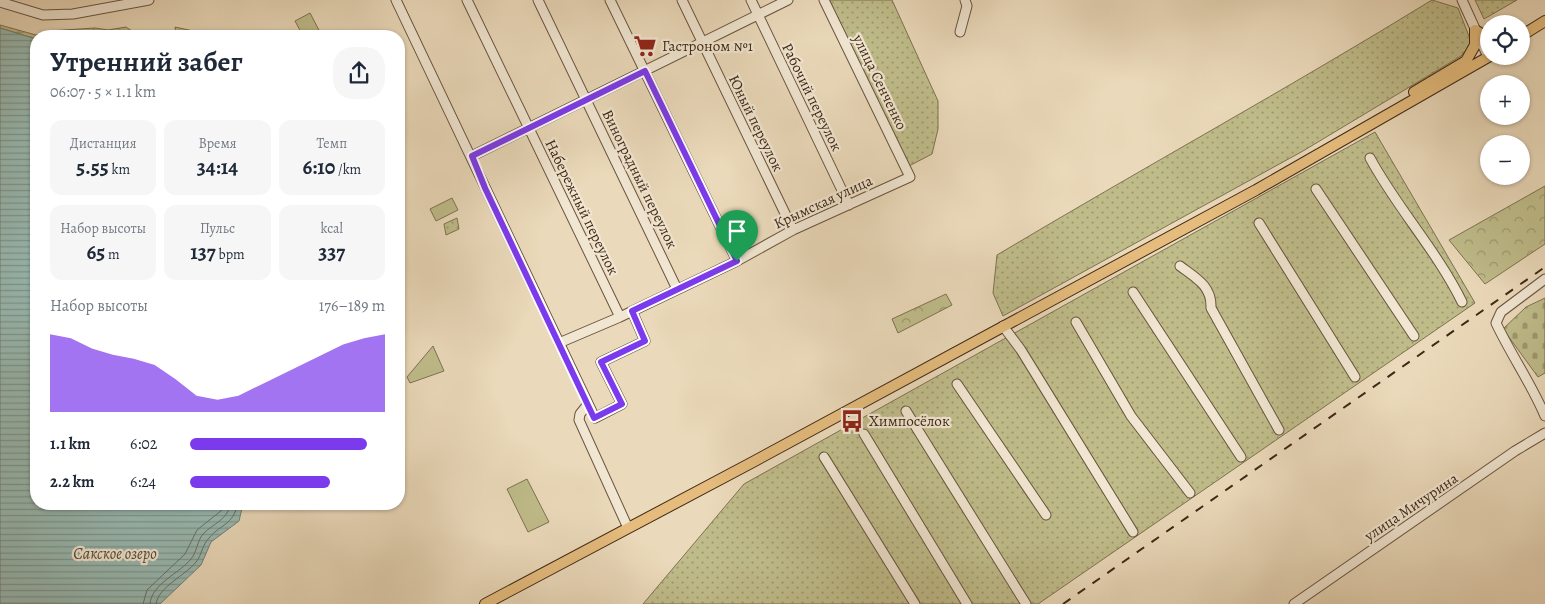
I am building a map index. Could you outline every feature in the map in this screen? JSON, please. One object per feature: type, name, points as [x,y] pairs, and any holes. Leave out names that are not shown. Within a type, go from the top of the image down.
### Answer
[{"type":"main road","points":[[1530,24],[1545,15]]},
{"type":"main road","points":[[1530,31],[1545,22]]},
{"type":"main road","points":[[1475,30],[1480,33]]},
{"type":"main road","points":[[1372,124],[1385,110],[1466,61],[1476,45],[1475,30]]},
{"type":"main road","points":[[485,604],[1256,190],[1480,62]]},
{"type":"street","points":[[0,2],[42,15],[73,14],[148,0]]},
{"type":"street","points":[[396,0],[472,156],[594,418],[622,404],[601,362],[645,341],[632,311]]},
{"type":"street","name":"Набережный переулок","points":[[467,0],[620,317]]},
{"type":"street","name":"Виноградный переулок","points":[[538,0],[677,289]]},
{"type":"street","points":[[610,0],[737,261]]},
{"type":"street","name":"Юный переулок","points":[[682,0],[793,230]]},
{"type":"street","name":"Рабочий переулок","points":[[751,0],[849,205]]},
{"type":"street","points":[[472,156],[788,0]]},
{"type":"street","name":"улица Сенченко","points":[[824,0],[910,177]]},
{"type":"street","points":[[960,32],[967,6],[965,0]]},
{"type":"street","points":[[1462,0],[1480,40]]},
{"type":"street","points":[[1370,158],[1405,215],[1454,286],[1462,302]]},
{"type":"street","name":"Крымская улица","points":[[559,343],[620,317],[737,261],[793,230],[910,177]]},
{"type":"street","points":[[1316,189],[1414,336]]},
{"type":"street","points":[[1259,222],[1355,377]]},
{"type":"street","points":[[1180,266],[1208,289],[1211,297],[1210,308],[1279,430]]},
{"type":"street","points":[[1545,279],[1501,312],[1496,322],[1507,346],[1533,387],[1545,416]]},
{"type":"street","points":[[1133,292],[1240,458]]},
{"type":"street","points":[[1076,322],[1131,416],[1190,492]]},
{"type":"street","points":[[1003,326],[1021,350],[1133,532]]},
{"type":"street","points":[[957,384],[1046,515]]},
{"type":"street","points":[[588,404],[580,414],[579,420],[628,528]]},
{"type":"street","points":[[906,411],[1026,604]]},
{"type":"street","name":"улица Мичурина","points":[[1294,604],[1515,451],[1545,433]]},
{"type":"street","points":[[864,434],[967,604]]},
{"type":"street","points":[[824,457],[915,604]]},
{"type":"green space","points":[[828,0],[892,0],[938,101],[938,129],[932,154],[909,166]]},
{"type":"green space","points":[[1432,0],[1458,8],[1472,44],[1461,56],[1303,151],[1003,316],[993,293],[997,255]]},
{"type":"green space","points":[[1475,0],[1517,0],[1491,15],[1482,15]]},
{"type":"green space","points":[[310,13],[319,30],[300,30],[295,21]]},
{"type":"green space","points":[[0,25],[30,33],[30,37],[0,28]]},
{"type":"green space","points":[[126,27],[130,30],[108,30]]},
{"type":"green space","points":[[175,27],[189,30],[176,30]]},
{"type":"green space","points":[[95,28],[108,30],[64,30]]},
{"type":"green space","points":[[1375,132],[1475,303],[1038,604],[643,604],[744,484]]},
{"type":"green space","points":[[1545,186],[1545,244],[1485,284],[1449,240]]},
{"type":"green space","points":[[452,198],[458,210],[436,221],[430,209]]},
{"type":"green space","points":[[457,218],[459,229],[446,235],[444,224]]},
{"type":"green space","points":[[946,294],[952,305],[898,333],[892,319]]},
{"type":"green space","points":[[1545,298],[1545,373],[1538,377],[1503,329],[1526,307]]},
{"type":"green space","points":[[433,346],[444,371],[410,383],[407,377]]},
{"type":"green space","points":[[527,479],[549,522],[528,532],[507,489]]},
{"type":"water","name":"Сакское озеро","points":[[0,28],[30,37],[30,510],[242,510],[239,521],[211,542],[201,565],[160,604],[0,604]]},
{"type":"railway","points":[[1063,604],[1545,267]]},
{"type":"place","name":"Гастроном №1","points":[[645,46]]},
{"type":"place","name":"Химпосёлок","points":[[852,421]]},
{"type":"route","points":[[645,71],[737,261],[632,311],[645,341],[601,362],[622,404],[594,418],[485,188],[472,156],[645,71]]}]
